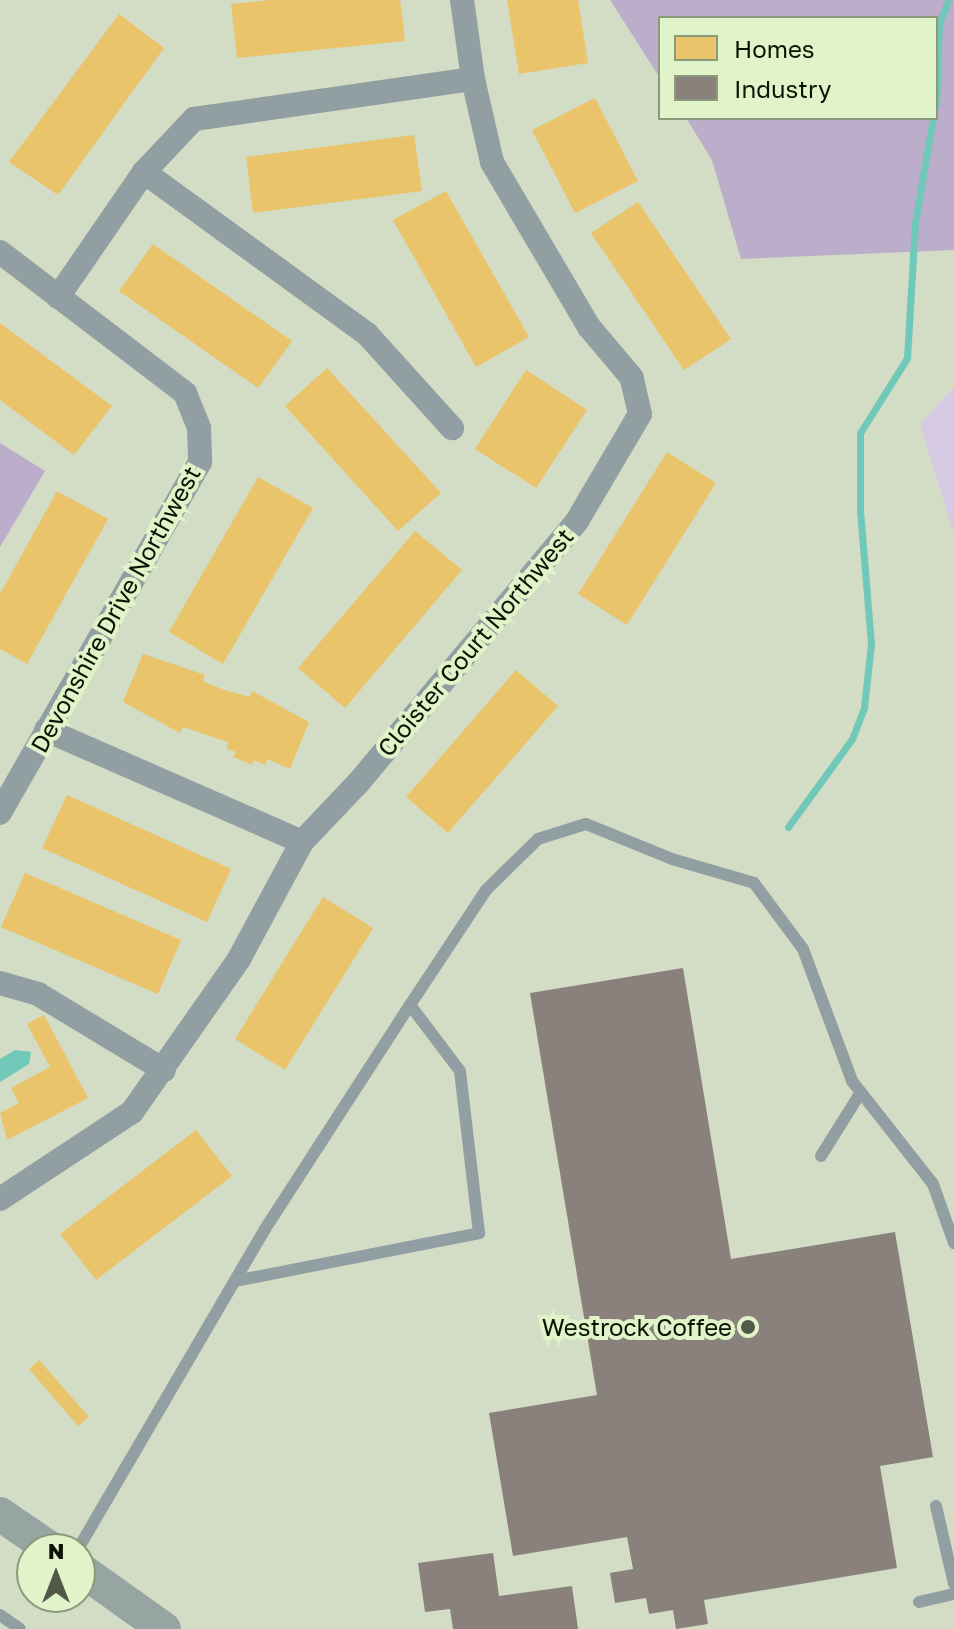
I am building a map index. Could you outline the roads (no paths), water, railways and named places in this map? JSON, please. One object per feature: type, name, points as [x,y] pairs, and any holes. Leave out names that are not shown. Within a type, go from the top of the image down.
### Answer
[{"type":"main road","points":[[0,1514],[28,1533]]},
{"type":"main road","points":[[96,1580],[164,1629]]},
{"type":"street","name":"Cloister Court Northwest","points":[[0,1199],[132,1112],[239,959],[302,842],[359,782],[577,521],[640,414],[632,378],[589,327],[492,162],[473,79],[462,0]]},
{"type":"street","points":[[58,297],[144,172],[194,119],[473,79]]},
{"type":"street","points":[[144,172],[367,334],[452,428]]},
{"type":"street","name":"Devonshire Drive Northwest","points":[[0,252],[185,393],[199,428],[200,462],[0,813]]},
{"type":"street","points":[[46,730],[302,842]]},
{"type":"street","points":[[0,983],[38,994],[164,1070]]},
{"type":"lane","points":[[87,1533],[235,1281],[410,1005],[486,890],[538,839],[586,824],[672,859],[754,883],[803,949],[852,1081],[933,1184],[954,1243]]},
{"type":"lane","points":[[235,1281],[479,1233],[460,1071],[410,1005]]},
{"type":"lane","points":[[821,1156],[861,1092]]},
{"type":"lane","points":[[936,1506],[954,1584]]},
{"type":"lane","points":[[919,1602],[954,1594]]},
{"type":"lane","points":[[0,1615],[20,1629]]},
{"type":"water","points":[[15,1050],[31,1052],[29,1064],[0,1082],[0,1059]]},
{"type":"waterway","points":[[938,51],[939,24],[948,0]]},
{"type":"waterway","points":[[788,827],[852,739],[864,707],[871,644],[860,509],[860,433],[907,358],[915,223],[933,120]]},
{"type":"place","name":"Westrock Coffee","points":[[748,1327]]}]
